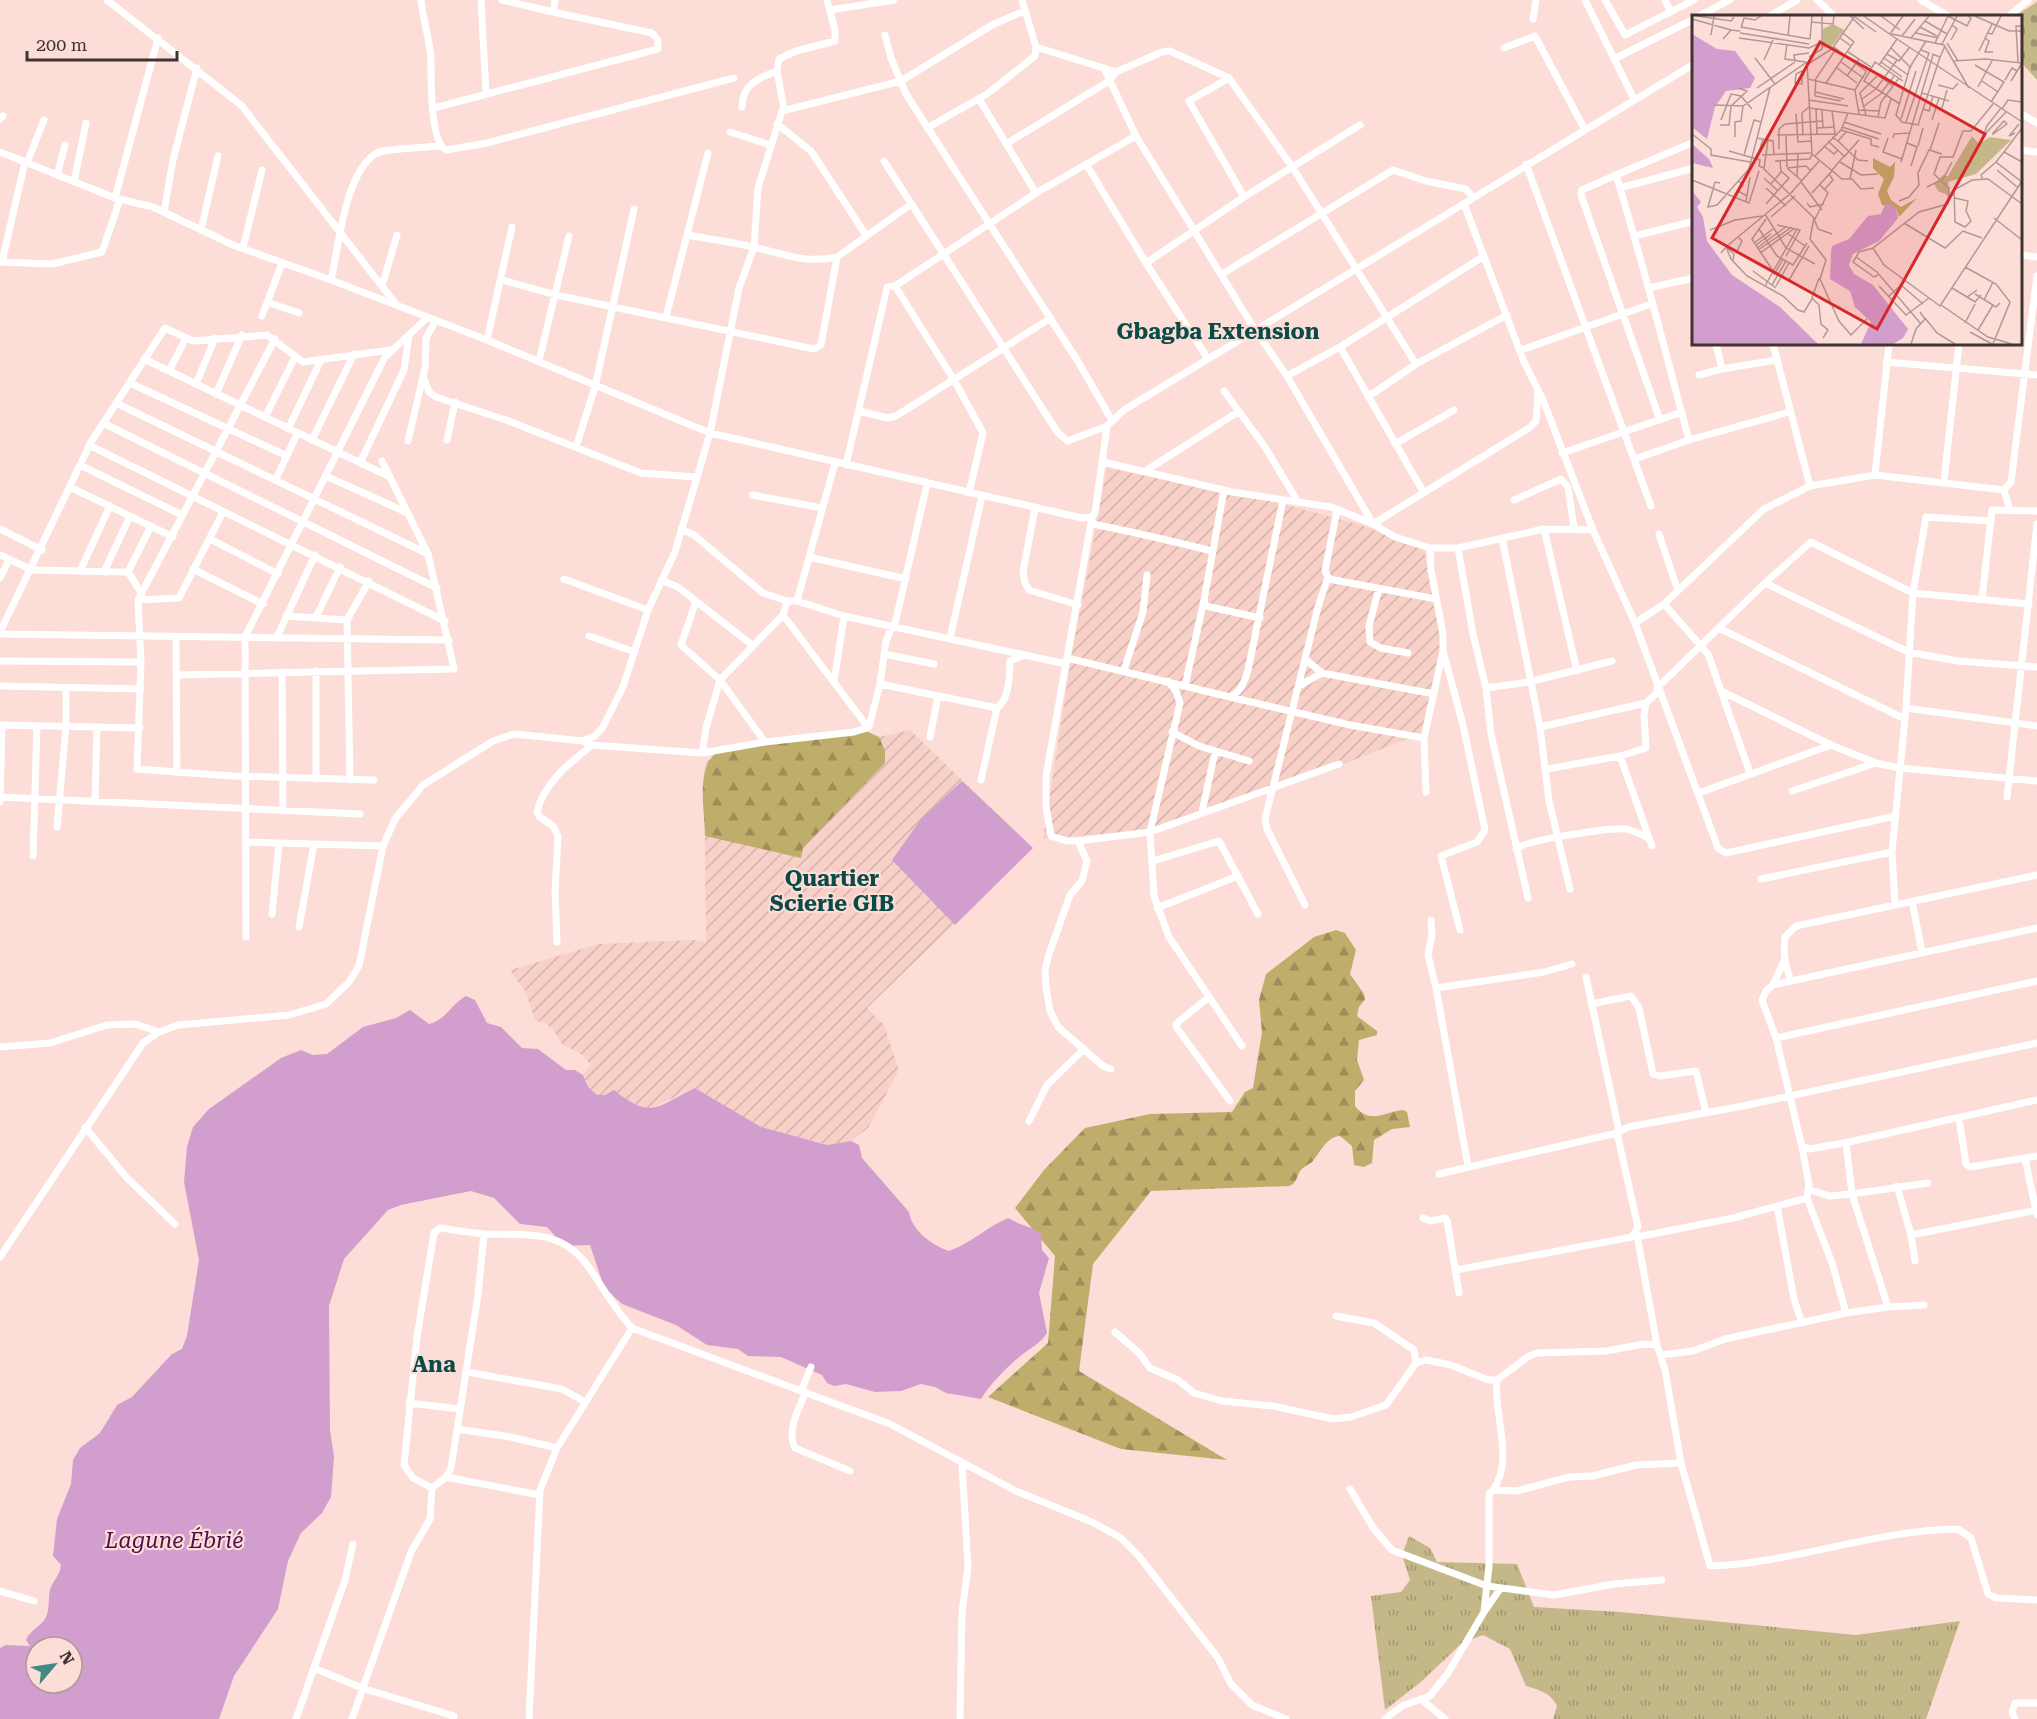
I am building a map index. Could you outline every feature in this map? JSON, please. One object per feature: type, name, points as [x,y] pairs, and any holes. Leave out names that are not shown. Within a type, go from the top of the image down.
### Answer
[{"type":"street","points":[[107,0],[197,68],[241,105],[342,232],[396,305]]},
{"type":"street","points":[[421,0],[430,54],[429,81],[440,146]]},
{"type":"street","points":[[481,0],[486,93]]},
{"type":"street","points":[[434,108],[658,49],[658,40],[652,33],[502,0]]},
{"type":"street","points":[[553,12],[555,0]]},
{"type":"street","points":[[583,741],[595,736],[615,706],[648,610],[675,552],[710,433],[739,288],[754,247],[758,188],[770,145],[784,108],[777,71],[779,59],[835,41],[827,0]]},
{"type":"street","points":[[830,10],[894,0]]},
{"type":"street","points":[[927,128],[979,99],[1032,59],[1036,47],[1022,0]]},
{"type":"street","points":[[1533,19],[1536,0]]},
{"type":"street","points":[[1585,0],[1634,99]]},
{"type":"street","points":[[1605,0],[1625,35],[1694,0]]},
{"type":"street","points":[[1665,0],[1671,12]]},
{"type":"street","points":[[1702,15],[1730,0]]},
{"type":"street","points":[[1772,15],[1797,0]]},
{"type":"street","points":[[1921,0],[1946,15]]},
{"type":"street","points":[[2010,15],[2028,0]]},
{"type":"street","points":[[1819,3],[1833,15]]},
{"type":"street","points":[[1684,6],[1695,15]]},
{"type":"street","points":[[784,108],[901,81],[992,25],[1024,11]]},
{"type":"street","points":[[1614,59],[1692,20]]},
{"type":"street","points":[[885,35],[906,94],[987,224],[1051,318],[1109,422],[1046,776],[1046,807],[1051,836],[1061,840],[1078,841],[1150,832],[1339,764]]},
{"type":"street","points":[[1504,48],[1535,36],[1584,128]]},
{"type":"street","points":[[44,120],[26,162],[1,262],[52,264],[102,252],[118,198],[158,38]]},
{"type":"street","points":[[1036,47],[1116,72]]},
{"type":"street","points":[[1006,144],[1109,81],[1116,72],[1162,52],[1170,51],[1229,78],[1322,212],[1416,364]]},
{"type":"street","points":[[884,161],[1001,347],[1065,441],[1109,422],[1356,267],[1692,65]]},
{"type":"street","points":[[164,212],[178,138],[197,68]]},
{"type":"street","points":[[1104,69],[1136,136],[1255,330],[1287,376],[1373,524]]},
{"type":"street","points":[[742,107],[746,88],[755,80],[777,71]]},
{"type":"street","points":[[331,280],[358,173],[377,152],[440,146],[446,150],[487,143],[734,78]]},
{"type":"street","points":[[1229,78],[1189,101],[1244,196]]},
{"type":"street","points":[[979,99],[1036,193]]},
{"type":"street","points":[[2022,114],[2037,123]]},
{"type":"street","points":[[74,182],[86,123]]},
{"type":"street","points":[[777,124],[811,151],[866,235]]},
{"type":"street","points":[[1146,263],[1244,196],[1293,168],[1359,125]]},
{"type":"street","points":[[730,132],[770,145]]},
{"type":"street","points":[[846,465],[887,287],[895,286],[1036,193],[1136,136]]},
{"type":"street","points":[[1660,420],[1581,195],[1582,190],[1692,143]]},
{"type":"street","points":[[57,175],[65,145]]},
{"type":"street","points":[[2022,150],[2037,152]]},
{"type":"street","points":[[0,152],[74,182],[164,212],[243,249],[487,340],[595,387],[710,433],[1093,520],[1212,551]]},
{"type":"street","points":[[666,317],[708,153]]},
{"type":"street","points":[[201,230],[218,156]]},
{"type":"street","points":[[1086,164],[1208,359]]},
{"type":"street","points":[[1526,164],[1651,506]]},
{"type":"street","points":[[1620,188],[1692,169]]},
{"type":"street","points":[[243,249],[262,170]]},
{"type":"street","points":[[1222,274],[1393,170],[1426,181],[1466,189],[1473,198]]},
{"type":"street","points":[[1616,175],[1635,236],[1651,304],[1689,440]]},
{"type":"street","points":[[1464,204],[1593,530],[1635,623],[1718,848],[1726,853],[1896,816]]},
{"type":"street","points":[[687,235],[754,247],[790,259],[837,257],[910,205]]},
{"type":"street","points":[[576,447],[595,387],[634,209]]},
{"type":"street","points":[[1635,236],[1692,222]]},
{"type":"street","points":[[487,340],[512,227]]},
{"type":"street","points":[[382,286],[397,235]]},
{"type":"street","points":[[539,361],[569,236]]},
{"type":"street","points":[[2022,255],[2037,257]]},
{"type":"street","points":[[1287,376],[1340,347],[1484,256]]},
{"type":"street","points":[[502,280],[556,295],[666,317],[730,333],[804,348],[818,348],[837,257]]},
{"type":"street","points":[[262,316],[282,263]]},
{"type":"street","points":[[2004,490],[2011,482],[2037,276]]},
{"type":"street","points":[[1648,288],[1692,278]]},
{"type":"street","points":[[895,286],[954,380],[983,433],[969,493]]},
{"type":"street","points":[[267,302],[299,313]]},
{"type":"street","points":[[1521,350],[1651,304]]},
{"type":"street","points":[[1368,397],[1416,364],[1507,315]]},
{"type":"street","points":[[859,411],[887,418],[896,416],[1001,347],[1051,318]]},
{"type":"street","points":[[246,937],[248,809],[245,777],[245,637],[385,357],[426,319]]},
{"type":"street","points":[[408,441],[423,376],[426,338],[435,322]]},
{"type":"street","points":[[391,350],[303,362],[267,335],[242,335],[194,341],[165,328],[103,423],[32,570],[3,618],[0,633],[176,638],[449,640]]},
{"type":"street","points":[[360,463],[404,370],[409,334]]},
{"type":"street","points":[[216,393],[242,335]]},
{"type":"street","points":[[169,371],[186,338]]},
{"type":"street","points":[[196,384],[215,338]]},
{"type":"street","points":[[140,597],[275,339]]},
{"type":"street","points":[[1716,345],[1722,369]]},
{"type":"street","points":[[1773,345],[1810,486]]},
{"type":"street","points":[[1875,475],[1889,345]]},
{"type":"street","points":[[1944,481],[1959,345]]},
{"type":"street","points":[[1340,347],[1424,493]]},
{"type":"street","points":[[312,440],[354,354]]},
{"type":"street","points":[[265,417],[295,357]]},
{"type":"street","points":[[144,359],[390,477]]},
{"type":"street","points":[[288,429],[321,360]]},
{"type":"street","points":[[1699,375],[1776,360]]},
{"type":"street","points":[[1886,362],[2037,375]]},
{"type":"street","points":[[423,376],[429,392],[436,397],[455,402],[642,473],[696,477]]},
{"type":"street","points":[[130,383],[229,427],[287,456]]},
{"type":"street","points":[[1373,524],[1529,428],[1536,421],[1539,389]]},
{"type":"street","points":[[1224,391],[1266,447],[1298,502]]},
{"type":"street","points":[[447,440],[455,402]]},
{"type":"street","points":[[116,403],[276,478],[428,554]]},
{"type":"street","points":[[1395,444],[1454,410]]},
{"type":"street","points":[[1635,459],[1689,440],[1789,411]]},
{"type":"street","points":[[1147,470],[1238,412]]},
{"type":"street","points":[[1562,453],[1682,412]]},
{"type":"street","points":[[103,423],[437,588]]},
{"type":"street","points":[[276,478],[297,434]]},
{"type":"street","points":[[91,446],[191,497],[369,581],[445,621]]},
{"type":"street","points":[[177,675],[454,669],[445,621],[428,554],[382,461]]},
{"type":"street","points":[[1103,462],[1147,470],[1224,490],[1337,510],[1373,524],[1395,537],[1430,548],[1458,548],[1544,529],[1593,530]]},
{"type":"street","points":[[797,601],[835,463]]},
{"type":"street","points":[[82,466],[183,515]]},
{"type":"street","points":[[1635,623],[1664,604],[1677,588],[1764,508],[1810,486],[1875,475],[1944,481],[2004,490]]},
{"type":"street","points":[[326,476],[408,513]]},
{"type":"street","points":[[1514,500],[1561,479],[1568,487],[1574,528]]},
{"type":"street","points":[[0,1257],[143,1043],[159,1032],[196,1022],[289,1015],[326,1004],[340,994],[359,966],[383,846],[395,819],[423,784],[493,741],[514,734],[538,734],[583,741],[592,745],[702,753],[765,742],[854,732],[869,727],[880,684],[884,654],[906,579],[927,484]]},
{"type":"street","points":[[72,488],[173,537]]},
{"type":"street","points":[[1185,686],[1204,600],[1224,490]]},
{"type":"street","points":[[2004,490],[2010,511]]},
{"type":"street","points":[[752,495],[822,508]]},
{"type":"street","points":[[950,638],[982,496]]},
{"type":"street","points":[[1230,697],[1242,687],[1260,618],[1283,500]]},
{"type":"street","points":[[81,571],[110,506]]},
{"type":"street","points":[[1035,508],[1023,572],[1025,583],[1029,590],[1078,605]]},
{"type":"street","points":[[1337,510],[1325,571],[1331,580],[1436,599]]},
{"type":"street","points":[[1982,598],[1992,510],[2037,511]]},
{"type":"street","points":[[140,597],[179,598],[223,512]]},
{"type":"street","points":[[104,572],[130,516]]},
{"type":"street","points":[[1895,904],[1892,852],[1906,708],[1908,652],[1913,593],[1926,517],[1991,521]]},
{"type":"street","points":[[2007,797],[2037,524]]},
{"type":"street","points":[[128,572],[151,526]]},
{"type":"street","points":[[0,529],[42,550]]},
{"type":"street","points":[[681,529],[694,535],[763,593],[787,601],[797,601],[844,616],[893,627],[1028,654],[1124,670],[1350,725],[1424,738]]},
{"type":"street","points":[[1544,529],[1577,670]]},
{"type":"street","points":[[1659,534],[1677,588]]},
{"type":"street","points":[[1502,538],[1529,682],[1540,726],[1547,769],[1549,801],[1570,889]]},
{"type":"street","points":[[210,539],[278,574]]},
{"type":"street","points":[[1547,769],[1620,756],[1646,748],[1644,716],[1646,703],[1765,583],[1811,542],[1913,593],[2029,604]]},
{"type":"street","points":[[1430,548],[1443,651],[1463,725],[1485,830],[1477,842],[1441,856],[1460,930]]},
{"type":"street","points":[[1458,548],[1473,634],[1486,688],[1489,725],[1528,898]]},
{"type":"street","points":[[0,555],[32,570],[128,572]]},
{"type":"street","points":[[277,637],[315,555]]},
{"type":"street","points":[[809,557],[906,579]]},
{"type":"street","points":[[0,578],[9,560]]},
{"type":"street","points":[[316,617],[340,567]]},
{"type":"street","points":[[193,569],[263,604]]},
{"type":"street","points":[[128,572],[140,597],[141,689],[137,769],[245,777],[374,780]]},
{"type":"street","points":[[1124,670],[1133,649],[1143,612],[1147,574]]},
{"type":"street","points":[[1305,905],[1267,829],[1265,819],[1328,577]]},
{"type":"street","points":[[564,579],[648,610]]},
{"type":"street","points":[[661,580],[678,587],[752,645]]},
{"type":"street","points":[[350,780],[347,620],[369,581]]},
{"type":"street","points":[[1765,583],[1908,652],[1958,661],[2037,667]]},
{"type":"street","points":[[1379,588],[1369,626],[1370,642],[1381,648],[1408,652]]},
{"type":"street","points":[[1204,600],[1206,606],[1214,609],[1260,618]]},
{"type":"street","points":[[696,601],[681,645],[720,680],[765,742]]},
{"type":"street","points":[[702,753],[706,728],[720,680],[783,615],[787,601]]},
{"type":"street","points":[[1664,604],[1708,654],[1750,773]]},
{"type":"street","points":[[783,615],[867,726]]},
{"type":"street","points":[[286,616],[347,620]]},
{"type":"street","points":[[834,681],[844,616]]},
{"type":"street","points":[[1719,628],[1905,718]]},
{"type":"street","points":[[589,636],[635,651]]},
{"type":"street","points":[[176,638],[177,773]]},
{"type":"street","points":[[1426,792],[1424,738],[1443,651]]},
{"type":"street","points":[[884,654],[934,664]]},
{"type":"street","points":[[880,684],[997,708],[1004,704],[1007,694],[1010,661],[1028,654]]},
{"type":"street","points":[[1305,659],[1322,673],[1434,694]]},
{"type":"street","points":[[0,661],[141,662]]},
{"type":"street","points":[[1486,688],[1529,682],[1612,661]]},
{"type":"street","points":[[316,671],[316,779]]},
{"type":"street","points":[[282,672],[283,811]]},
{"type":"street","points":[[1299,686],[1322,673]]},
{"type":"street","points":[[1168,681],[1176,691],[1180,703],[1150,832],[1157,908],[1168,937],[1242,1046]]},
{"type":"street","points":[[0,686],[141,689]]},
{"type":"street","points":[[57,827],[66,726],[66,687]]},
{"type":"street","points":[[1721,691],[1831,745],[1876,763],[1900,768],[2037,781]]},
{"type":"street","points":[[930,737],[938,696]]},
{"type":"street","points":[[1540,726],[1646,703]]},
{"type":"street","points":[[981,780],[997,708]]},
{"type":"street","points":[[1906,708],[2037,726]]},
{"type":"street","points":[[0,802],[1,725],[140,728]]},
{"type":"street","points":[[33,856],[37,726]]},
{"type":"street","points":[[95,801],[97,727]]},
{"type":"street","points":[[1172,732],[1215,752],[1249,760]]},
{"type":"street","points":[[558,942],[555,891],[558,836],[553,826],[537,812],[546,790],[562,769],[592,745]]},
{"type":"street","points":[[1699,793],[1831,745]]},
{"type":"street","points":[[1202,812],[1215,752]]},
{"type":"street","points":[[1620,756],[1652,846]]},
{"type":"street","points":[[1792,791],[1876,763]]},
{"type":"street","points":[[0,797],[360,814]]},
{"type":"street","points":[[1516,849],[1524,843],[1624,829],[1648,838]]},
{"type":"street","points":[[1078,841],[1087,861],[1082,881],[1070,895],[1045,970],[1050,1011],[1058,1027],[1111,1069]]},
{"type":"street","points":[[1153,861],[1189,852],[1219,841],[1258,914]]},
{"type":"street","points":[[246,842],[383,846]]},
{"type":"street","points":[[272,914],[279,843]]},
{"type":"street","points":[[299,927],[314,844]]},
{"type":"street","points":[[1761,879],[1892,852]]},
{"type":"street","points":[[1773,986],[1784,961],[1785,937],[1796,926],[2037,875]]},
{"type":"street","points":[[1157,908],[1238,876]]},
{"type":"street","points":[[1912,901],[1922,952]]},
{"type":"street","points":[[1431,920],[1432,934],[1428,954],[1468,1166]]},
{"type":"street","points":[[1846,1313],[1832,1263],[1807,1198],[1808,1189],[1802,1147],[1776,1038],[1762,1000],[1766,991],[1773,986],[1791,981],[2037,928]]},
{"type":"street","points":[[1784,961],[1791,981]]},
{"type":"street","points":[[1436,988],[1514,977],[1572,964]]},
{"type":"street","points":[[1586,977],[1638,1227],[1637,1235],[1681,1463],[1710,1566],[1762,1562],[1904,1534],[1958,1528],[1971,1538],[1988,1594],[1996,1598],[2037,1600]]},
{"type":"street","points":[[1776,1038],[2037,981]]},
{"type":"street","points":[[1591,1004],[1630,996],[1640,1008],[1653,1074],[1660,1076],[1696,1071],[1706,1113]]},
{"type":"street","points":[[1209,997],[1176,1024],[1230,1101]]},
{"type":"street","points":[[0,1047],[50,1043],[107,1025],[135,1024],[159,1032]]},
{"type":"street","points":[[1439,1174],[1618,1132],[1628,1127],[1706,1113],[2037,1043]]},
{"type":"street","points":[[1029,1121],[1047,1085],[1084,1049]]},
{"type":"street","points":[[1802,1147],[1810,1149],[1846,1143],[2037,1100]]},
{"type":"street","points":[[1959,1118],[1966,1164],[1978,1166],[2037,1156]]},
{"type":"street","points":[[85,1127],[92,1140],[127,1178],[175,1224]]},
{"type":"street","points":[[1846,1143],[1852,1194],[1888,1307]]},
{"type":"street","points":[[1911,1235],[2037,1212],[2025,1159]]},
{"type":"street","points":[[1808,1189],[1829,1196],[1928,1183]]},
{"type":"street","points":[[1898,1186],[1911,1235],[1915,1261]]},
{"type":"street","points":[[1456,1270],[1733,1218],[1807,1198]]},
{"type":"street","points":[[1777,1206],[1794,1299],[1802,1323]]},
{"type":"street","points":[[1423,1218],[1430,1221],[1445,1218],[1448,1220],[1459,1293]]},
{"type":"street","points":[[432,1488],[413,1478],[404,1465],[409,1403],[426,1272],[434,1233],[440,1228],[484,1234],[537,1234],[562,1243],[584,1261],[606,1296],[633,1328],[890,1424],[1016,1491],[1092,1522],[1123,1540],[1145,1564],[1218,1658],[1231,1684],[1252,1705],[1286,1719]]},
{"type":"street","points":[[352,1719],[411,1552],[430,1519],[432,1488],[446,1477],[451,1468],[484,1234]]},
{"type":"street","points":[[1661,1355],[1693,1351],[1725,1339],[1846,1313],[1924,1305]]},
{"type":"street","points":[[1336,1316],[1374,1323],[1414,1350],[1416,1363]]},
{"type":"street","points":[[529,1719],[540,1495],[557,1448],[633,1328]]},
{"type":"street","points":[[1115,1332],[1140,1354],[1150,1368],[1178,1380],[1194,1393],[1222,1401],[1273,1406],[1333,1419],[1351,1418],[1386,1405],[1416,1363],[1426,1360],[1451,1365],[1488,1380],[1497,1380],[1529,1356],[1538,1353],[1606,1352],[1644,1344],[1658,1345]]},
{"type":"street","points":[[811,1367],[796,1413],[792,1443],[795,1448],[850,1471]]},
{"type":"street","points":[[466,1372],[562,1389],[585,1402]]},
{"type":"street","points":[[1484,1612],[1487,1586],[1489,1494],[1500,1480],[1500,1414],[1495,1397],[1497,1380]]},
{"type":"street","points":[[409,1403],[460,1409]]},
{"type":"street","points":[[457,1429],[511,1437],[557,1448]]},
{"type":"street","points":[[1493,1490],[1517,1491],[1569,1476],[1593,1476],[1636,1465],[1681,1463]]},
{"type":"street","points":[[960,1719],[962,1612],[968,1568],[962,1464]]},
{"type":"street","points":[[446,1477],[540,1495]]},
{"type":"street","points":[[1350,1489],[1374,1528],[1392,1550],[1487,1586],[1554,1595],[1614,1584],[1662,1580]]},
{"type":"street","points":[[296,1719],[345,1580],[353,1544]]},
{"type":"street","points":[[1384,1719],[1402,1706],[1430,1696],[1448,1673],[1500,1589]]},
{"type":"street","points":[[0,1591],[33,1601]]},
{"type":"street","points":[[314,1668],[362,1688],[454,1716],[453,1719]]},
{"type":"street","points":[[1421,1699],[1445,1719]]},
{"type":"street","points":[[2015,1719],[2012,1712],[2014,1703],[2037,1703]]},
{"type":"shaded area","points":[[1107,468],[1279,503],[1361,525],[1424,549],[1443,650],[1422,733],[1344,764],[1148,830],[1043,839],[1072,653]]},
{"type":"shaded area","points":[[910,730],[1033,848],[867,1008],[884,1025],[899,1070],[868,1128],[851,1141],[827,1145],[761,1127],[695,1088],[647,1110],[635,1107],[614,1091],[605,1095],[597,1095],[588,1087],[583,1075],[591,1065],[581,1054],[562,1044],[553,1029],[544,1022],[535,1021],[526,992],[510,970],[599,944],[693,940],[706,942],[704,769],[708,760],[868,732],[879,737]]},
{"type":"green space","points":[[2037,2],[2037,80],[2022,63],[2022,15],[2017,15]]},
{"type":"green space","points":[[868,732],[879,737],[885,751],[885,763],[803,848],[801,858],[705,836],[704,776],[707,765],[721,750]]},
{"type":"green space","points":[[1336,930],[1345,933],[1356,950],[1350,974],[1365,999],[1359,1007],[1357,1016],[1377,1031],[1377,1035],[1359,1040],[1357,1060],[1364,1080],[1355,1091],[1355,1106],[1366,1115],[1372,1116],[1403,1110],[1407,1112],[1410,1127],[1392,1129],[1374,1140],[1372,1163],[1364,1167],[1354,1165],[1352,1146],[1340,1136],[1335,1137],[1327,1142],[1312,1162],[1301,1170],[1295,1182],[1289,1186],[1151,1191],[1093,1264],[1079,1371],[1227,1460],[1121,1449],[988,1397],[1048,1343],[1055,1256],[1015,1208],[1044,1170],[1085,1128],[1150,1114],[1232,1112],[1245,1092],[1253,1088],[1262,1032],[1259,1000],[1266,974],[1314,937]]},
{"type":"green space","points":[[1409,1536],[1430,1548],[1437,1562],[1517,1564],[1534,1607],[1620,1612],[1856,1635],[1960,1621],[1926,1719],[1553,1719],[1557,1706],[1552,1698],[1526,1686],[1510,1649],[1483,1635],[1462,1643],[1422,1681],[1385,1710],[1371,1596],[1401,1592],[1410,1580],[1402,1555]]},
{"type":"water","points":[[962,781],[1033,848],[955,925],[892,860],[921,819]]},
{"type":"water","name":"Lagune Ébrié","points":[[466,996],[475,1000],[487,1023],[501,1027],[522,1048],[538,1049],[566,1070],[575,1070],[583,1075],[588,1087],[597,1095],[605,1095],[614,1090],[646,1108],[662,1105],[695,1088],[761,1127],[827,1145],[851,1141],[859,1145],[862,1158],[909,1212],[918,1231],[936,1245],[949,1251],[1008,1218],[1041,1233],[1042,1250],[1049,1258],[1039,1293],[1047,1333],[1006,1369],[981,1399],[946,1393],[935,1387],[921,1384],[901,1391],[875,1392],[846,1384],[834,1386],[827,1383],[822,1375],[781,1357],[748,1356],[738,1349],[707,1345],[676,1325],[622,1304],[604,1287],[590,1245],[564,1246],[547,1227],[520,1224],[494,1198],[471,1191],[401,1205],[388,1210],[344,1259],[329,1306],[330,1430],[334,1457],[331,1497],[322,1513],[301,1533],[288,1561],[278,1609],[234,1676],[219,1719],[0,1719],[0,1648],[6,1645],[24,1646],[24,1695],[84,1695],[84,1635],[29,1635],[47,1616],[50,1590],[61,1565],[53,1556],[57,1519],[71,1484],[73,1460],[80,1448],[100,1433],[117,1405],[132,1397],[172,1354],[182,1349],[187,1336],[199,1260],[184,1182],[187,1147],[193,1127],[209,1109],[281,1058],[301,1050],[313,1055],[327,1054],[363,1027],[396,1018],[410,1010],[429,1024],[440,1019]]},
{"type":"district","name":"Gbagba Extension","points":[[1218,331]]},
{"type":"district","name":"Quartier Scierie GIB","points":[[832,890]]},
{"type":"district","name":"Ana","points":[[434,1364]]}]
